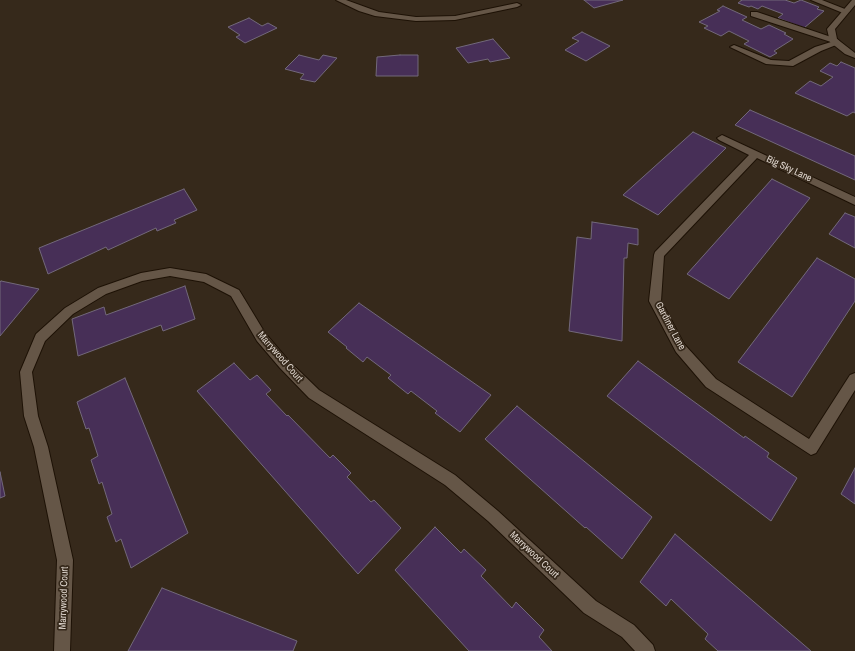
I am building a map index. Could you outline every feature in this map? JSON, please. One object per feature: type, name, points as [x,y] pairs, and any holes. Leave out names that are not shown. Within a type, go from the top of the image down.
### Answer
[{"type":"street","points":[[340,0],[378,14],[423,19],[467,16],[517,5]]},
{"type":"street","points":[[815,0],[855,15]]},
{"type":"street","points":[[835,42],[830,29],[855,1]]},
{"type":"street","points":[[754,14],[835,42],[855,56]]},
{"type":"street","points":[[734,47],[769,62],[790,64],[835,42]]},
{"type":"street","name":"Big Sky Lane","points":[[722,138],[855,201]]},
{"type":"street","name":"Gardiner Lane","points":[[756,154],[659,255],[655,301],[680,348],[711,383],[811,448],[855,378]]},
{"type":"street","name":"Marrywood Court","points":[[62,651],[65,560],[41,447],[31,416],[26,372],[40,338],[69,311],[102,291],[141,277],[170,272],[206,278],[235,293],[261,337],[284,364],[314,394],[450,480],[493,516],[590,607],[628,631],[647,651]]},
{"type":"building","points":[[584,0],[623,0],[594,8]]},
{"type":"building","points":[[742,0],[785,0],[794,3],[801,0],[819,7],[817,9],[824,11],[804,28],[778,18],[783,14],[762,6],[758,9],[738,3]]},
{"type":"building","points":[[723,6],[747,17],[742,20],[761,29],[769,25],[786,33],[784,34],[793,39],[774,51],[777,53],[770,57],[744,44],[749,41],[729,31],[721,36],[704,28],[708,26],[699,22],[720,11],[717,10]]},
{"type":"building","points":[[249,18],[262,26],[268,23],[277,28],[245,43],[236,37],[240,35],[228,27]]},
{"type":"building","points":[[582,32],[610,46],[586,61],[565,50],[579,41],[572,38]]},
{"type":"building","points":[[493,39],[510,58],[490,62],[488,59],[468,63],[456,48]]},
{"type":"building","points":[[299,55],[319,60],[323,55],[337,58],[315,82],[300,79],[304,74],[285,69]]},
{"type":"building","points":[[418,55],[418,76],[376,76],[377,57]]},
{"type":"building","points":[[841,62],[855,68],[855,113],[853,112],[847,116],[795,93],[810,81],[821,86],[833,77],[820,71],[830,63],[837,66]]},
{"type":"building","points":[[750,110],[855,156],[855,180],[735,125]]},
{"type":"building","points":[[693,132],[726,148],[658,215],[623,195]]},
{"type":"building","points":[[772,179],[810,198],[729,299],[687,274]]},
{"type":"building","points":[[184,189],[197,210],[174,220],[176,223],[157,231],[156,228],[108,250],[106,247],[48,274],[39,248]]},
{"type":"building","points":[[845,213],[855,217],[855,248],[829,234]]},
{"type":"building","points":[[592,222],[638,229],[638,245],[628,243],[627,258],[624,258],[622,341],[569,331],[577,237],[591,239]]},
{"type":"building","points":[[817,258],[855,279],[855,301],[792,397],[738,362]]},
{"type":"building","points":[[0,282],[39,289],[0,336]]},
{"type":"building","points":[[185,286],[195,319],[163,331],[161,325],[78,356],[72,319],[104,307],[106,315]]},
{"type":"building","points":[[359,303],[491,395],[460,432],[435,413],[437,411],[411,391],[408,394],[388,378],[391,375],[367,357],[363,362],[328,332]]},
{"type":"building","points":[[638,361],[744,438],[745,436],[769,453],[767,457],[797,478],[771,521],[607,396]]},
{"type":"building","points":[[234,363],[250,380],[257,375],[271,390],[266,394],[330,458],[333,455],[351,473],[347,477],[371,502],[374,500],[401,528],[358,574],[197,391]]},
{"type":"building","points":[[125,378],[188,533],[131,568],[121,539],[116,542],[107,517],[112,514],[102,482],[99,484],[91,460],[98,456],[89,428],[86,429],[77,402]]},
{"type":"building","points":[[517,406],[652,517],[622,559],[485,439]]},
{"type":"building","points":[[855,468],[855,504],[841,494]]},
{"type":"building","points":[[0,472],[5,496],[0,498]]},
{"type":"building","points":[[435,527],[461,553],[464,549],[486,570],[481,576],[512,608],[516,602],[544,630],[539,637],[552,651],[469,651],[395,570]]},
{"type":"building","points":[[675,534],[811,651],[718,651],[705,639],[708,634],[671,599],[666,606],[640,582]]},
{"type":"building","points":[[162,588],[297,641],[293,651],[128,651]]}]
